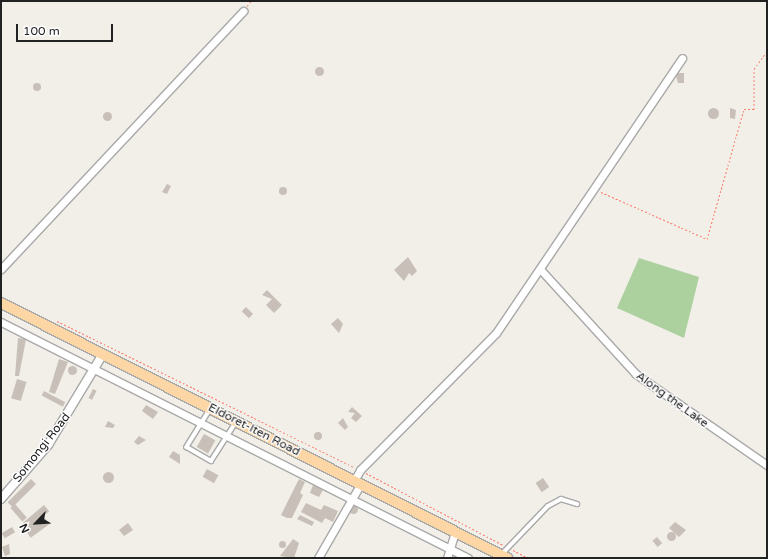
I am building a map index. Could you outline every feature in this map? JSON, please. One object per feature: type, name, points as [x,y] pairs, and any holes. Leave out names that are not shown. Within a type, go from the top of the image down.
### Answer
[{"type":"main road","name":"Eldoret-Iten Road","points":[[1,303],[212,408],[455,532],[505,554]]},
{"type":"street","points":[[1,269],[243,11]]},
{"type":"street","points":[[318,558],[350,499],[357,483],[360,470],[496,333],[595,190],[682,58]]},
{"type":"street","name":"Along the Lake","points":[[540,269],[636,374],[767,465]]},
{"type":"street","points":[[1,322],[468,558]]},
{"type":"street","name":"Somongi Road","points":[[1,499],[52,439],[73,409],[93,368],[103,354]]},
{"type":"street","points":[[447,558],[448,548],[455,532]]},
{"type":"lane","points":[[212,408],[200,423],[187,447],[212,461],[226,435],[236,421]]},
{"type":"lane","points":[[505,554],[548,506],[561,499],[577,504]]},
{"type":"path","points":[[595,190],[706,239],[744,108],[754,109],[754,69],[767,51]]},
{"type":"path","points":[[53,319],[360,470],[505,554],[528,558]]},
{"type":"green space","points":[[639,258],[699,277],[684,338],[617,308]]},
{"type":"building","points":[[317,67],[321,67],[323,71],[321,75],[317,75],[315,73],[315,69]]},
{"type":"building","points":[[675,73],[684,73],[684,83],[678,83]]},
{"type":"building","points":[[35,83],[39,83],[41,87],[39,91],[35,91],[33,89],[33,85]]},
{"type":"building","points":[[713,107],[717,109],[719,113],[717,117],[713,119],[709,117],[707,113],[709,109]]},
{"type":"building","points":[[730,108],[736,110],[735,119],[730,118]]},
{"type":"building","points":[[107,111],[112,116],[107,121],[102,116]]},
{"type":"building","points":[[167,184],[171,186],[167,194],[162,192]]},
{"type":"building","points":[[281,187],[285,187],[287,191],[285,195],[281,195],[279,193],[279,189]]},
{"type":"building","points":[[408,257],[417,271],[412,276],[409,273],[404,281],[394,270]]},
{"type":"building","points":[[267,290],[282,305],[274,313],[266,305],[272,299],[262,295]]},
{"type":"building","points":[[246,307],[253,314],[249,318],[242,311]]},
{"type":"building","points":[[338,318],[343,324],[339,333],[331,324]]},
{"type":"building","points":[[18,338],[26,339],[19,376],[15,376]]},
{"type":"building","points":[[59,359],[68,362],[55,394],[49,392]]},
{"type":"building","points":[[72,365],[77,370],[72,375],[67,370]]},
{"type":"building","points":[[17,379],[27,382],[21,401],[11,398]]},
{"type":"building","points":[[93,389],[97,391],[92,400],[88,398]]},
{"type":"building","points":[[44,391],[65,402],[63,407],[42,395]]},
{"type":"building","points":[[146,405],[158,412],[153,419],[142,411]]},
{"type":"building","points":[[352,407],[362,416],[356,422],[351,418],[355,413],[348,412]]},
{"type":"building","points":[[343,418],[348,427],[345,430],[338,423]]},
{"type":"building","points":[[108,421],[115,425],[113,428],[105,427]]},
{"type":"building","points":[[318,432],[321,433],[321,439],[318,440],[315,439],[314,436],[315,433]]},
{"type":"building","points":[[204,434],[215,440],[208,453],[197,447]]},
{"type":"building","points":[[139,436],[146,440],[138,445],[134,442]]},
{"type":"building","points":[[173,451],[180,455],[180,464],[169,457]]},
{"type":"building","points":[[207,469],[218,475],[214,483],[203,477]]},
{"type":"building","points":[[106,472],[110,472],[112,473],[112,481],[106,482],[103,479],[103,475]]},
{"type":"building","points":[[543,478],[549,487],[542,492],[536,483]]},
{"type":"building","points":[[31,479],[36,484],[13,507],[8,502]]},
{"type":"building","points":[[299,479],[305,482],[300,493],[303,495],[292,518],[287,518],[281,515]]},
{"type":"building","points":[[313,485],[323,490],[319,497],[310,493]]},
{"type":"building","points":[[306,503],[321,510],[324,505],[338,511],[333,522],[325,518],[322,523],[301,512]]},
{"type":"building","points":[[15,504],[27,518],[22,522],[10,508]]},
{"type":"building","points":[[44,505],[49,511],[28,529],[23,523]]},
{"type":"building","points":[[351,505],[355,505],[357,509],[355,513],[351,513],[349,511],[349,507]]},
{"type":"building","points":[[300,515],[314,522],[312,526],[297,519]]},
{"type":"building","points":[[44,517],[49,524],[31,538],[25,531]]},
{"type":"building","points":[[675,522],[686,530],[679,537],[669,528]]},
{"type":"building","points":[[128,523],[133,530],[124,536],[119,530]]},
{"type":"building","points":[[12,527],[15,532],[5,538],[2,533]]},
{"type":"building","points":[[669,532],[673,532],[675,536],[673,540],[669,540],[667,538],[667,534]]},
{"type":"building","points":[[657,537],[662,543],[658,547],[652,541]]},
{"type":"building","points":[[293,539],[299,543],[294,558],[280,556]]},
{"type":"building","points":[[282,540],[285,541],[285,547],[282,548],[279,547],[278,544],[279,541]]},
{"type":"building","points":[[9,544],[10,554],[5,556],[2,547]]}]
